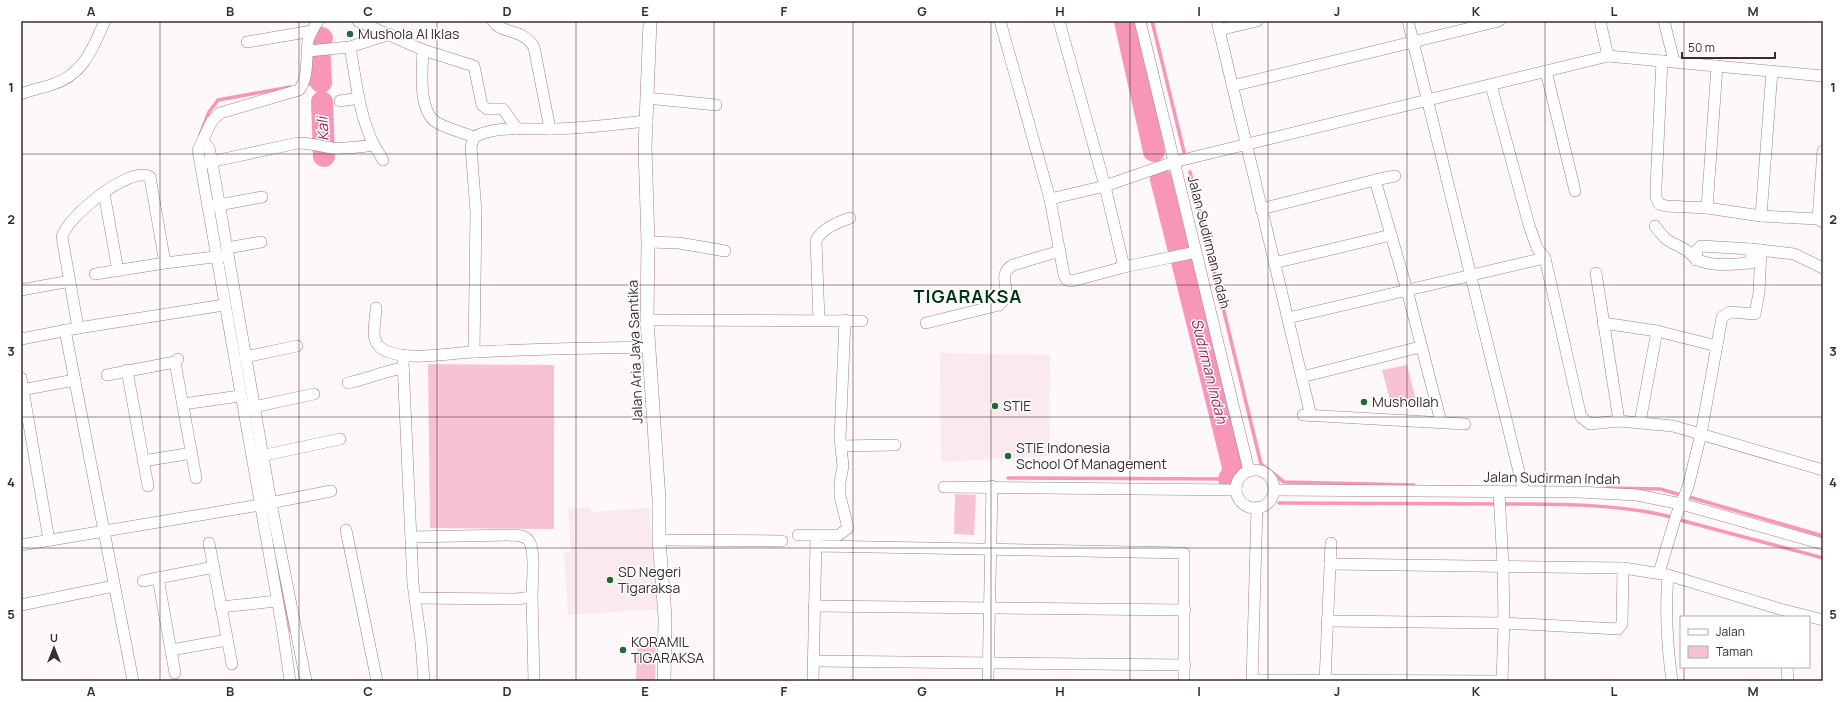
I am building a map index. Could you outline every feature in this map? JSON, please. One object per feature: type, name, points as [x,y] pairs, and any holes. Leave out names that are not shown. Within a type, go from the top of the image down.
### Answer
[{"type":"street","points":[[21,94],[64,80],[75,73],[88,58],[105,21]]},
{"type":"street","points":[[290,681],[252,458],[199,164],[198,150],[199,144],[203,140],[212,121],[220,113],[299,90],[304,80],[308,41],[318,21]]},
{"type":"street","points":[[358,21],[423,50],[474,66],[482,105],[487,109],[503,109],[516,129]]},
{"type":"street","points":[[493,21],[498,26],[527,36],[534,47],[550,130]]},
{"type":"street","name":"Jalan Aria Jaya Santika","points":[[650,21],[645,147],[648,242],[647,320],[659,500],[658,540],[665,618],[664,681]]},
{"type":"street","points":[[1000,21],[1050,199],[1064,276],[1072,282],[1124,267],[1196,252]]},
{"type":"street","points":[[1059,21],[1105,186],[1124,267]]},
{"type":"street","name":"Jalan Sudirman Indah","points":[[1140,21],[1249,471]]},
{"type":"street","points":[[1258,21],[1218,26],[1302,377],[1307,416],[1465,424]]},
{"type":"street","points":[[1408,21],[1524,492]]},
{"type":"street","points":[[1232,86],[1499,21]]},
{"type":"street","points":[[1600,21],[1608,56]]},
{"type":"street","points":[[1664,21],[1674,61]]},
{"type":"street","points":[[247,42],[312,31]]},
{"type":"street","points":[[308,51],[350,47],[390,34]]},
{"type":"street","points":[[350,47],[359,98],[367,128],[374,145],[383,160]]},
{"type":"street","points":[[423,50],[422,79],[427,113],[437,122],[474,137]]},
{"type":"street","points":[[1050,199],[1105,186],[1174,162],[1608,56],[1823,76]]},
{"type":"street","points":[[1662,61],[1656,197],[1659,204],[1666,206],[1707,208],[1761,216],[1820,220],[1823,151]]},
{"type":"street","points":[[1707,208],[1717,66]]},
{"type":"street","points":[[1546,71],[1575,191]]},
{"type":"street","points":[[1761,216],[1772,72]]},
{"type":"street","points":[[1491,85],[1529,225],[1537,248],[1545,258],[1582,417],[1590,424],[1619,421],[1673,426],[1823,470]]},
{"type":"street","points":[[340,101],[359,98]]},
{"type":"street","points":[[647,98],[716,105]]},
{"type":"street","points":[[474,352],[476,212],[471,147],[474,137],[483,132],[516,129],[550,130],[647,122]]},
{"type":"street","points":[[203,140],[209,148],[212,162],[245,357],[306,681]]},
{"type":"street","points":[[199,164],[298,143],[313,143],[328,147],[344,148],[374,145]]},
{"type":"street","points":[[78,328],[63,246],[63,232],[66,227],[104,193],[120,182],[144,175],[150,177],[165,262]]},
{"type":"street","points":[[1262,209],[1395,176]]},
{"type":"street","points":[[1375,180],[1407,290],[1420,348],[1441,422]]},
{"type":"street","points":[[104,193],[118,271]]},
{"type":"street","points":[[207,208],[262,197]]},
{"type":"street","points":[[819,320],[816,241],[818,236],[837,222],[850,218]]},
{"type":"street","points":[[1655,226],[1664,239],[1688,251],[1696,260],[1729,265],[1751,262],[1756,250]]},
{"type":"street","points":[[1274,263],[1391,235]]},
{"type":"street","points":[[95,274],[165,262],[216,257],[261,242]]},
{"type":"street","points":[[648,242],[679,243],[725,251]]},
{"type":"street","points":[[1696,260],[1697,250],[1701,246],[1794,254],[1823,268]]},
{"type":"street","points":[[1672,681],[1666,632],[1664,574],[1681,504],[1688,487],[1701,434],[1722,317],[1730,312],[1755,314],[1759,293],[1756,250]]},
{"type":"street","points":[[926,323],[999,305],[1006,298],[1004,276],[1007,269],[1013,265],[1060,251]]},
{"type":"street","points":[[1288,318],[1545,258]]},
{"type":"street","points":[[1596,273],[1619,421]]},
{"type":"street","points":[[21,290],[70,281]]},
{"type":"street","points":[[21,339],[66,330],[224,305]]},
{"type":"street","points":[[376,308],[374,332],[375,340],[384,350],[406,356],[474,352],[650,347]]},
{"type":"street","points":[[647,320],[862,320]]},
{"type":"street","points":[[798,535],[839,535],[848,528],[840,496],[840,482],[843,466],[840,438],[845,320]]},
{"type":"street","points":[[1603,323],[1657,331],[1718,346]]},
{"type":"street","points":[[66,330],[133,681]]},
{"type":"street","points":[[1640,422],[1657,331]]},
{"type":"street","points":[[245,357],[297,346]]},
{"type":"street","points":[[1302,377],[1420,348]]},
{"type":"street","points":[[406,356],[403,362],[403,368],[411,537],[415,598],[421,642],[424,681]]},
{"type":"street","points":[[107,375],[177,361],[196,478]]},
{"type":"street","points":[[348,383],[364,380],[377,373],[403,368]]},
{"type":"street","points":[[127,370],[148,486]]},
{"type":"street","points":[[21,378],[49,540]]},
{"type":"street","points":[[22,390],[75,380]]},
{"type":"street","points":[[243,409],[314,394]]},
{"type":"street","points":[[183,404],[240,396]]},
{"type":"street","points":[[252,458],[340,439]]},
{"type":"street","points":[[841,446],[895,445]]},
{"type":"street","points":[[144,461],[192,453]]},
{"type":"street","points":[[1253,470],[1264,472],[1272,479],[1274,490],[1270,500],[1262,506],[1251,508],[1242,503],[1236,493],[1236,490],[1237,483],[1243,474],[1253,470]]},
{"type":"street","points":[[944,487],[992,486],[1236,490]]},
{"type":"street","points":[[988,681],[992,486]]},
{"type":"street","name":"Jalan Sudirman Indah","points":[[1274,490],[1637,494],[1681,504],[1823,544]]},
{"type":"street","points":[[21,545],[272,503],[330,491]]},
{"type":"street","points":[[1256,507],[1252,680],[1501,681],[1504,623],[1499,492]]},
{"type":"street","points":[[346,530],[377,681]]},
{"type":"street","points":[[411,537],[515,535],[524,537],[529,541],[532,550],[534,681]]},
{"type":"street","points":[[813,681],[815,535]]},
{"type":"street","points":[[658,540],[782,541]]},
{"type":"street","points":[[209,543],[232,664]]},
{"type":"street","points":[[1325,680],[1331,543]]},
{"type":"street","points":[[816,547],[1184,553],[1184,681]]},
{"type":"street","points":[[1330,564],[1623,568],[1664,574],[1781,613],[1799,616]]},
{"type":"street","points":[[143,581],[214,567]]},
{"type":"street","points":[[1327,621],[1504,623],[1618,629],[1622,624],[1623,568]]},
{"type":"street","points":[[158,578],[175,673]]},
{"type":"street","points":[[21,605],[114,586]]},
{"type":"street","points":[[415,598],[516,599],[532,597]]},
{"type":"street","points":[[221,607],[277,601]]},
{"type":"street","points":[[814,606],[1185,610]]},
{"type":"street","points":[[1810,618],[1823,620]]},
{"type":"street","points":[[171,650],[227,640]]},
{"type":"street","points":[[813,661],[1184,665]]},
{"type":"street","points":[[1787,668],[1788,681]]},
{"type":"shaded area","name":"STIE","points":[[940,353],[1050,355],[1049,456],[941,462]]},
{"type":"shaded area","name":"SD Negeri Tigaraksa","points":[[590,507],[591,512],[649,508],[657,609],[568,615],[564,552],[571,551],[568,509]]},
{"type":"green space","points":[[428,364],[554,365],[554,529],[430,528]]},
{"type":"green space","points":[[1407,365],[1417,404],[1392,407],[1382,370]]},
{"type":"green space","points":[[955,494],[976,495],[974,535],[954,534]]},
{"type":"green space","points":[[637,646],[656,646],[655,681],[636,680]]},
{"type":"waterway","name":"Sudirman Indah","points":[[1125,21],[1154,151]]},
{"type":"waterway","points":[[1152,21],[1184,152]]},
{"type":"waterway","name":"Kali","points":[[321,82],[319,45],[322,38]]},
{"type":"waterway","points":[[304,85],[321,82]]},
{"type":"waterway","points":[[200,135],[209,112],[218,100],[290,87]]},
{"type":"waterway","name":"Kali","points":[[322,102],[324,156]]},
{"type":"waterway","points":[[1190,172],[1261,464],[1284,482],[1414,485]]},
{"type":"waterway","name":"Sudirman Indah","points":[[1161,179],[1178,247]]},
{"type":"waterway","name":"Sudirman Indah","points":[[1182,261],[1234,471],[1229,479]]},
{"type":"waterway","points":[[1275,475],[1279,488]]},
{"type":"waterway","points":[[1008,478],[1229,479]]},
{"type":"waterway","points":[[1607,488],[1660,489],[1681,495]]},
{"type":"waterway","points":[[1689,497],[1823,536]]},
{"type":"waterway","points":[[1279,503],[1497,504]]},
{"type":"waterway","points":[[1506,504],[1611,507],[1632,509],[1671,517]]},
{"type":"waterway","points":[[1680,520],[1823,558]]},
{"type":"waterway","points":[[271,531],[291,631]]},
{"type":"place","name":"Mushola Al Iklas","points":[[350,34]]},
{"type":"place","name":"Mushollah","points":[[1364,402]]},
{"type":"place","name":"STIE","points":[[995,406]]},
{"type":"place","name":"STIE Indonesia School Of Management","points":[[1008,456]]},
{"type":"place","name":"SD Negeri Tigaraksa","points":[[610,580]]},
{"type":"place","name":"KORAMIL TIGARAKSA","points":[[623,650]]},
{"type":"district","name":"TIGARAKSA","points":[[968,297]]}]
